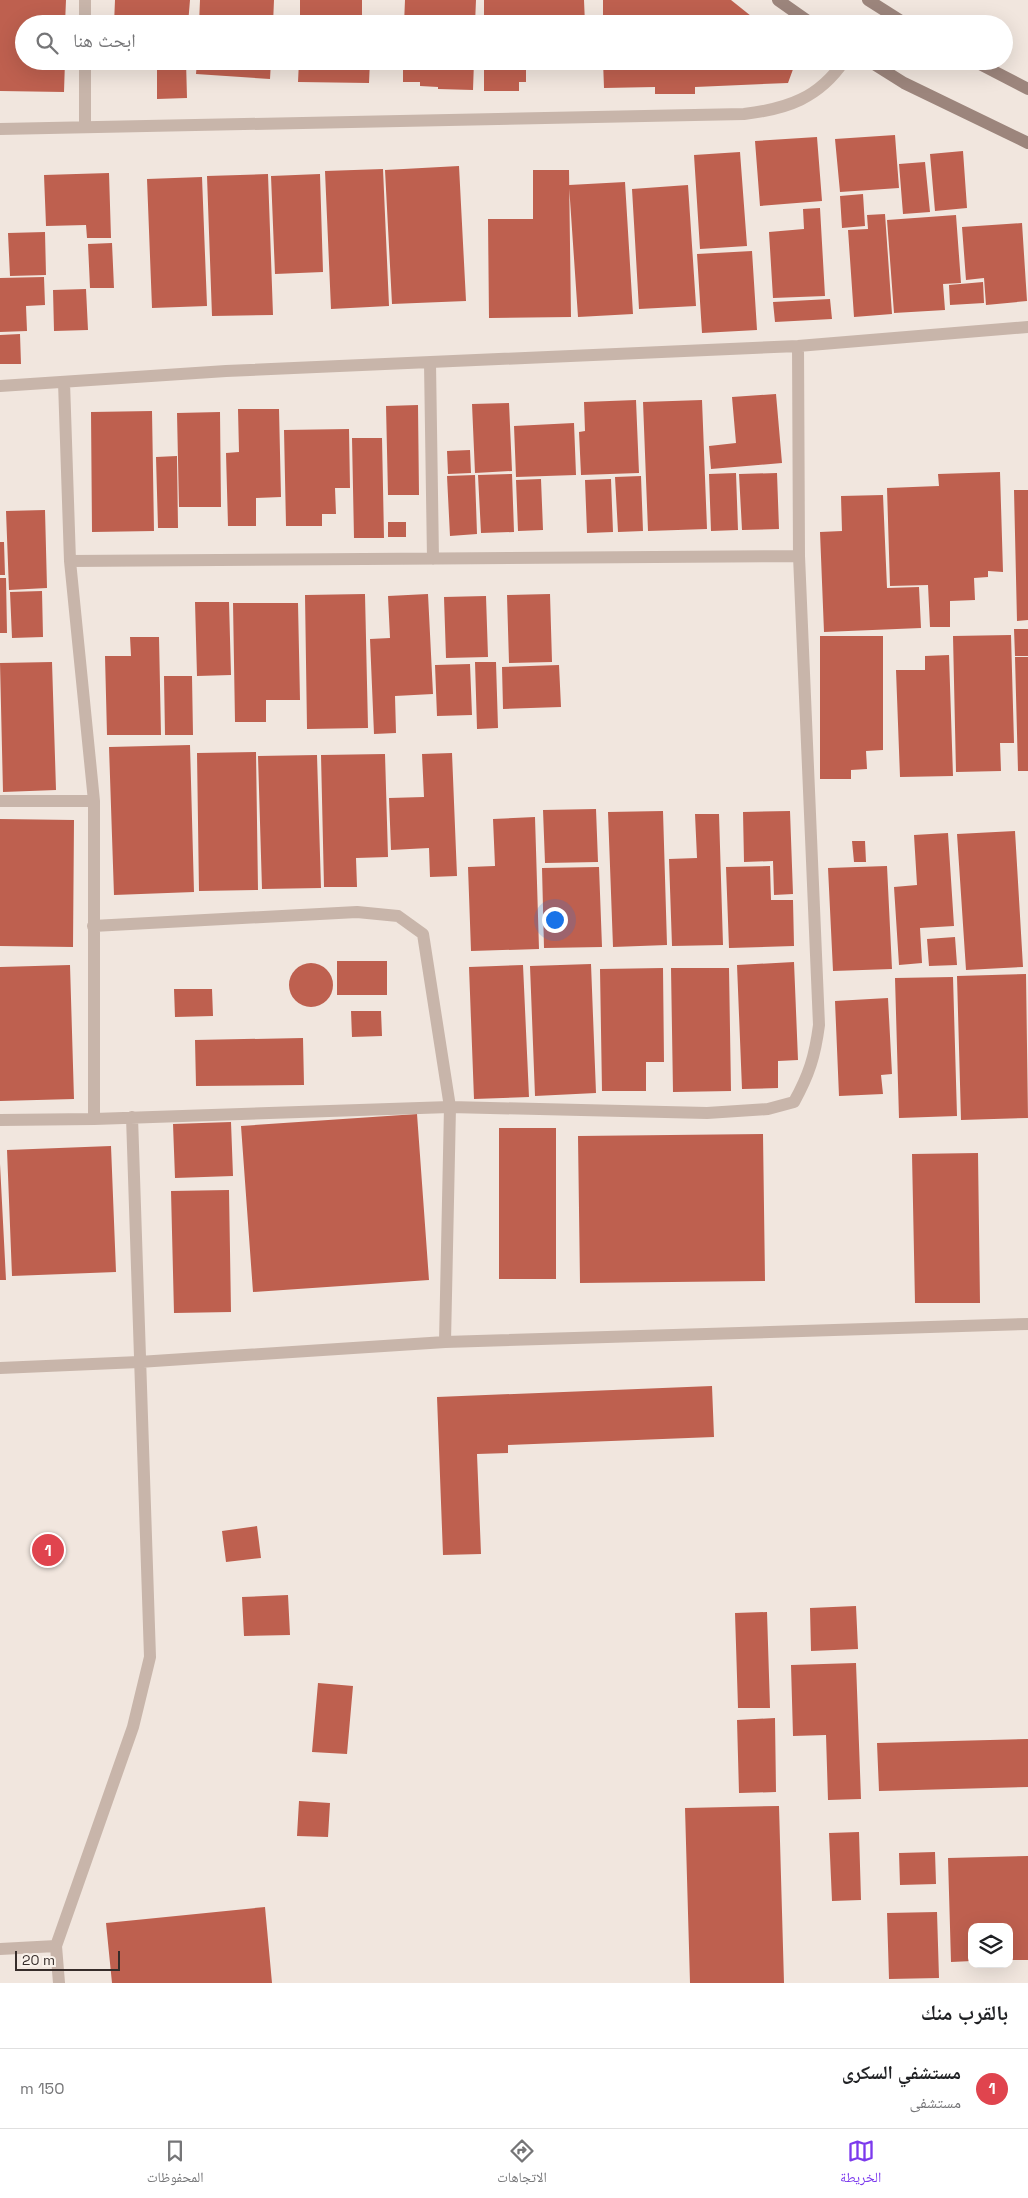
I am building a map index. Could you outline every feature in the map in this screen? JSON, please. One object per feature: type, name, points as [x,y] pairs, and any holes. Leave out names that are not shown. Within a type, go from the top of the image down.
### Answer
[{"type":"street","points":[[85,0],[85,15]]},
{"type":"street","points":[[778,0],[799,15]]},
{"type":"street","points":[[868,0],[892,15]]},
{"type":"street","points":[[85,70],[85,126]]},
{"type":"street","points":[[0,129],[744,114],[770,111],[795,104],[818,90],[838,70]]},
{"type":"street","points":[[885,70],[920,90],[1028,143]]},
{"type":"street","points":[[991,70],[1028,89]]},
{"type":"street","points":[[0,386],[226,371],[798,346],[1028,327]]},
{"type":"street","points":[[0,1120],[94,1119],[132,1116],[450,1107],[707,1113],[768,1109],[794,1102],[808,1076],[815,1057],[819,1025],[799,556],[798,346]]},
{"type":"street","points":[[430,363],[433,559]]},
{"type":"street","points":[[64,382],[70,561],[94,801],[94,1119]]},
{"type":"street","points":[[70,561],[799,556]]},
{"type":"street","points":[[0,801],[94,801]]},
{"type":"street","points":[[93,926],[357,912],[398,916],[423,934],[450,1107],[445,1342]]},
{"type":"street","points":[[59,1983],[56,1946],[134,1727],[150,1657],[132,1116]]},
{"type":"street","points":[[0,1368],[139,1362],[445,1342],[1028,1324]]},
{"type":"street","points":[[0,1948],[56,1946]]},
{"type":"building","points":[[0,0],[66,0],[65,15],[15,15],[15,70],[65,70],[64,92],[0,91]]},
{"type":"building","points":[[115,0],[190,0],[189,15],[114,15]]},
{"type":"building","points":[[200,0],[274,0],[273,15],[199,15]]},
{"type":"building","points":[[300,0],[362,0],[362,15],[300,15]]},
{"type":"building","points":[[405,0],[476,0],[475,15],[404,15]]},
{"type":"building","points":[[484,0],[584,0],[585,15],[484,15]]},
{"type":"building","points":[[603,0],[731,0],[750,15],[603,15]]},
{"type":"building","points":[[157,70],[186,70],[187,98],[157,99]]},
{"type":"building","points":[[196,70],[270,70],[270,79],[196,74]]},
{"type":"building","points":[[299,70],[370,70],[369,83],[298,82]]},
{"type":"building","points":[[403,70],[474,70],[473,90],[438,89],[438,87],[420,86],[420,82],[403,82]]},
{"type":"building","points":[[484,70],[526,70],[526,82],[519,82],[519,91],[484,91]]},
{"type":"building","points":[[603,70],[793,70],[788,83],[695,87],[695,94],[655,94],[655,87],[604,88]]},
{"type":"building","points":[[895,135],[899,188],[840,192],[835,139]]},
{"type":"building","points":[[817,137],[822,201],[760,206],[755,141]]},
{"type":"building","points":[[963,151],[967,208],[935,211],[930,154]]},
{"type":"building","points":[[740,152],[747,246],[700,249],[694,155]]},
{"type":"building","points":[[925,162],[930,212],[903,214],[899,164]]},
{"type":"building","points":[[459,166],[466,301],[392,304],[385,170]]},
{"type":"building","points":[[383,169],[389,306],[331,309],[325,171]]},
{"type":"building","points":[[533,170],[569,170],[571,317],[489,318],[488,219],[533,219]]},
{"type":"building","points":[[109,173],[111,238],[87,238],[86,225],[46,226],[44,175]]},
{"type":"building","points":[[268,174],[273,315],[212,316],[207,176]]},
{"type":"building","points":[[320,174],[323,272],[275,274],[271,176]]},
{"type":"building","points":[[202,177],[207,306],[152,308],[147,179]]},
{"type":"building","points":[[625,182],[633,314],[578,317],[569,185]]},
{"type":"building","points":[[688,185],[696,306],[639,309],[632,189]]},
{"type":"building","points":[[863,194],[865,226],[842,228],[840,196]]},
{"type":"building","points":[[820,208],[825,296],[773,298],[769,232],[804,229],[803,209]]},
{"type":"building","points":[[885,214],[892,314],[854,317],[848,230],[868,229],[867,215]]},
{"type":"building","points":[[956,215],[961,283],[943,284],[945,310],[894,313],[887,220]]},
{"type":"building","points":[[1022,223],[1027,301],[986,305],[984,278],[966,280],[962,227]]},
{"type":"building","points":[[45,232],[46,275],[10,276],[8,233]]},
{"type":"building","points":[[112,243],[114,288],[90,288],[88,244]]},
{"type":"building","points":[[752,251],[757,330],[702,333],[697,254]]},
{"type":"building","points":[[44,277],[45,305],[26,306],[27,331],[0,332],[0,278]]},
{"type":"building","points":[[983,282],[984,303],[950,305],[949,285]]},
{"type":"building","points":[[86,289],[88,330],[54,331],[53,290]]},
{"type":"building","points":[[830,299],[832,319],[775,322],[773,302]]},
{"type":"building","points":[[20,334],[21,364],[0,364],[0,335]]},
{"type":"building","points":[[776,394],[782,463],[711,469],[709,446],[736,443],[732,397]]},
{"type":"building","points":[[636,400],[639,473],[581,475],[579,432],[585,431],[584,402]]},
{"type":"building","points":[[702,400],[707,529],[648,531],[643,402]]},
{"type":"building","points":[[509,403],[512,471],[475,473],[472,404]]},
{"type":"building","points":[[418,405],[419,495],[388,495],[386,406]]},
{"type":"building","points":[[238,409],[279,409],[281,497],[256,498],[256,526],[228,526],[226,453],[239,452]]},
{"type":"building","points":[[152,411],[154,531],[92,532],[91,412]]},
{"type":"building","points":[[220,412],[221,507],[179,507],[177,413]]},
{"type":"building","points":[[574,423],[576,475],[516,477],[514,426]]},
{"type":"building","points":[[349,429],[350,488],[335,488],[336,514],[322,514],[322,526],[286,526],[284,430]]},
{"type":"building","points":[[352,438],[382,438],[384,538],[354,538]]},
{"type":"building","points":[[470,450],[471,473],[448,474],[447,451]]},
{"type":"building","points":[[177,456],[178,528],[158,528],[156,457]]},
{"type":"building","points":[[1000,472],[1003,572],[988,571],[988,577],[974,578],[975,600],[950,601],[950,627],[930,627],[928,585],[890,586],[887,488],[939,486],[938,474]]},
{"type":"building","points":[[736,473],[738,530],[711,531],[709,474]]},
{"type":"building","points":[[777,473],[779,529],[742,530],[739,474]]},
{"type":"building","points":[[512,474],[514,532],[481,533],[478,475]]},
{"type":"building","points":[[475,475],[477,534],[450,536],[447,476]]},
{"type":"building","points":[[641,476],[643,531],[618,532],[615,477]]},
{"type":"building","points":[[541,479],[543,530],[518,531],[516,480]]},
{"type":"building","points":[[611,479],[613,532],[587,533],[585,480]]},
{"type":"building","points":[[1014,490],[1028,490],[1028,620],[1017,621]]},
{"type":"building","points":[[883,495],[887,588],[919,587],[921,628],[824,632],[820,532],[842,531],[841,496]]},
{"type":"building","points":[[45,510],[47,588],[9,590],[6,511]]},
{"type":"building","points":[[388,522],[406,522],[406,537],[388,537]]},
{"type":"building","points":[[0,542],[4,542],[5,575],[0,575]]},
{"type":"building","points":[[0,578],[6,578],[7,633],[0,633]]},
{"type":"building","points":[[42,591],[43,637],[12,638],[10,592]]},
{"type":"building","points":[[365,594],[368,728],[307,729],[305,595]]},
{"type":"building","points":[[428,594],[433,694],[395,696],[396,733],[374,734],[370,639],[390,638],[388,596]]},
{"type":"building","points":[[550,594],[552,662],[509,663],[507,595]]},
{"type":"building","points":[[486,596],[488,657],[446,658],[444,597]]},
{"type":"building","points":[[195,602],[229,602],[231,675],[197,676]]},
{"type":"building","points":[[233,603],[298,603],[300,700],[266,700],[266,722],[235,722]]},
{"type":"building","points":[[1014,629],[1028,629],[1028,656],[1015,656]]},
{"type":"building","points":[[1011,635],[1014,743],[1000,743],[1001,771],[956,772],[953,636]]},
{"type":"building","points":[[820,636],[883,636],[883,750],[866,751],[867,769],[851,770],[851,779],[820,779]]},
{"type":"building","points":[[130,637],[159,637],[161,735],[107,735],[105,656],[131,656]]},
{"type":"building","points":[[949,655],[953,776],[900,777],[896,670],[925,670],[925,656]]},
{"type":"building","points":[[1015,657],[1028,657],[1028,771],[1018,771]]},
{"type":"building","points":[[52,662],[56,790],[3,792],[0,663]]},
{"type":"building","points":[[475,662],[496,662],[498,728],[477,729]]},
{"type":"building","points":[[470,664],[472,715],[437,716],[435,665]]},
{"type":"building","points":[[559,665],[561,707],[503,709],[502,667]]},
{"type":"building","points":[[164,676],[192,676],[193,735],[165,735]]},
{"type":"building","points":[[190,745],[194,892],[114,895],[109,747]]},
{"type":"building","points":[[256,752],[258,890],[199,891],[197,753]]},
{"type":"building","points":[[452,753],[457,876],[430,877],[429,848],[391,850],[389,798],[424,797],[422,754]]},
{"type":"building","points":[[385,754],[388,857],[356,858],[357,887],[324,887],[321,755]]},
{"type":"building","points":[[317,755],[321,888],[262,889],[258,756]]},
{"type":"building","points":[[596,809],[598,862],[545,863],[543,810]]},
{"type":"building","points":[[663,811],[667,945],[613,947],[608,812]]},
{"type":"building","points":[[790,811],[793,894],[774,895],[773,861],[744,862],[743,812]]},
{"type":"building","points":[[695,814],[719,814],[723,945],[672,946],[669,859],[697,858]]},
{"type":"building","points":[[535,817],[539,949],[471,951],[468,867],[495,866],[493,819]]},
{"type":"building","points":[[0,819],[74,820],[73,947],[0,946]]},
{"type":"building","points":[[1015,831],[1023,967],[966,970],[957,834]]},
{"type":"building","points":[[948,833],[954,926],[920,928],[922,963],[899,965],[894,887],[917,885],[914,835]]},
{"type":"building","points":[[852,841],[865,841],[866,862],[854,862]]},
{"type":"building","points":[[770,866],[771,900],[793,900],[794,946],[729,948],[726,867]]},
{"type":"building","points":[[887,866],[892,969],[833,971],[828,868]]},
{"type":"building","points":[[599,867],[602,947],[544,948],[542,868]]},
{"type":"building","points":[[955,937],[957,965],[929,966],[927,939]]},
{"type":"building","points":[[337,961],[387,961],[387,995],[337,995]]},
{"type":"building","points":[[794,962],[798,1060],[778,1061],[778,1088],[742,1089],[737,965]]},
{"type":"building","points":[[311,963],[323,967],[329,973],[333,985],[329,997],[323,1003],[311,1007],[299,1003],[293,997],[289,985],[293,973],[299,967]]},
{"type":"building","points":[[591,964],[596,1093],[535,1096],[530,966]]},
{"type":"building","points":[[70,965],[74,1099],[0,1101],[0,967]]},
{"type":"building","points":[[523,965],[529,1097],[474,1099],[469,967]]},
{"type":"building","points":[[663,968],[664,1062],[646,1062],[646,1091],[602,1091],[600,969]]},
{"type":"building","points":[[671,968],[729,968],[731,1091],[673,1092]]},
{"type":"building","points":[[1026,974],[1028,1118],[961,1120],[957,976]]},
{"type":"building","points":[[953,977],[957,1116],[899,1118],[895,978]]},
{"type":"building","points":[[174,989],[212,989],[213,1016],[175,1017]]},
{"type":"building","points":[[888,998],[892,1074],[881,1075],[883,1094],[839,1096],[835,1001]]},
{"type":"building","points":[[351,1011],[381,1011],[382,1036],[352,1037]]},
{"type":"building","points":[[303,1038],[304,1085],[196,1086],[195,1040]]},
{"type":"building","points":[[417,1114],[429,1280],[253,1292],[241,1126]]},
{"type":"building","points":[[231,1122],[233,1176],[175,1178],[173,1124]]},
{"type":"building","points":[[499,1128],[556,1128],[556,1279],[499,1279]]},
{"type":"building","points":[[763,1134],[765,1281],[580,1283],[578,1136]]},
{"type":"building","points":[[111,1146],[116,1272],[12,1276],[7,1150]]},
{"type":"building","points":[[978,1153],[980,1303],[915,1303],[912,1154]]},
{"type":"building","points":[[0,1164],[6,1280],[0,1280]]},
{"type":"building","points":[[229,1190],[231,1312],[174,1313],[171,1191]]},
{"type":"building","points":[[712,1386],[714,1437],[508,1445],[508,1453],[477,1454],[481,1554],[443,1555],[437,1397]]},
{"type":"building","points":[[257,1526],[261,1558],[226,1562],[222,1531]]},
{"type":"building","points":[[288,1595],[290,1635],[244,1636],[242,1597]]},
{"type":"building","points":[[856,1606],[858,1649],[811,1651],[810,1608]]},
{"type":"building","points":[[767,1612],[770,1708],[738,1708],[735,1613]]},
{"type":"building","points":[[856,1663],[861,1799],[828,1800],[826,1735],[793,1736],[791,1665]]},
{"type":"building","points":[[318,1683],[353,1686],[347,1754],[312,1752]]},
{"type":"building","points":[[775,1718],[776,1792],[739,1793],[737,1720]]},
{"type":"building","points":[[1028,1739],[1028,1787],[879,1791],[877,1743]]},
{"type":"building","points":[[299,1801],[330,1803],[328,1837],[297,1836]]},
{"type":"building","points":[[779,1806],[784,1983],[690,1983],[685,1808]]},
{"type":"building","points":[[859,1832],[861,1900],[832,1901],[829,1833]]},
{"type":"building","points":[[935,1852],[936,1884],[900,1885],[899,1853]]},
{"type":"building","points":[[1028,1856],[1028,1960],[1013,1960],[1013,1923],[968,1923],[968,1961],[951,1962],[948,1858]]},
{"type":"building","points":[[265,1907],[272,1983],[112,1983],[106,1923]]},
{"type":"building","points":[[937,1912],[939,1978],[889,1979],[887,1913]]},
{"type":"place","name":"مستشفي السكرى","points":[[48,1550]]}]
